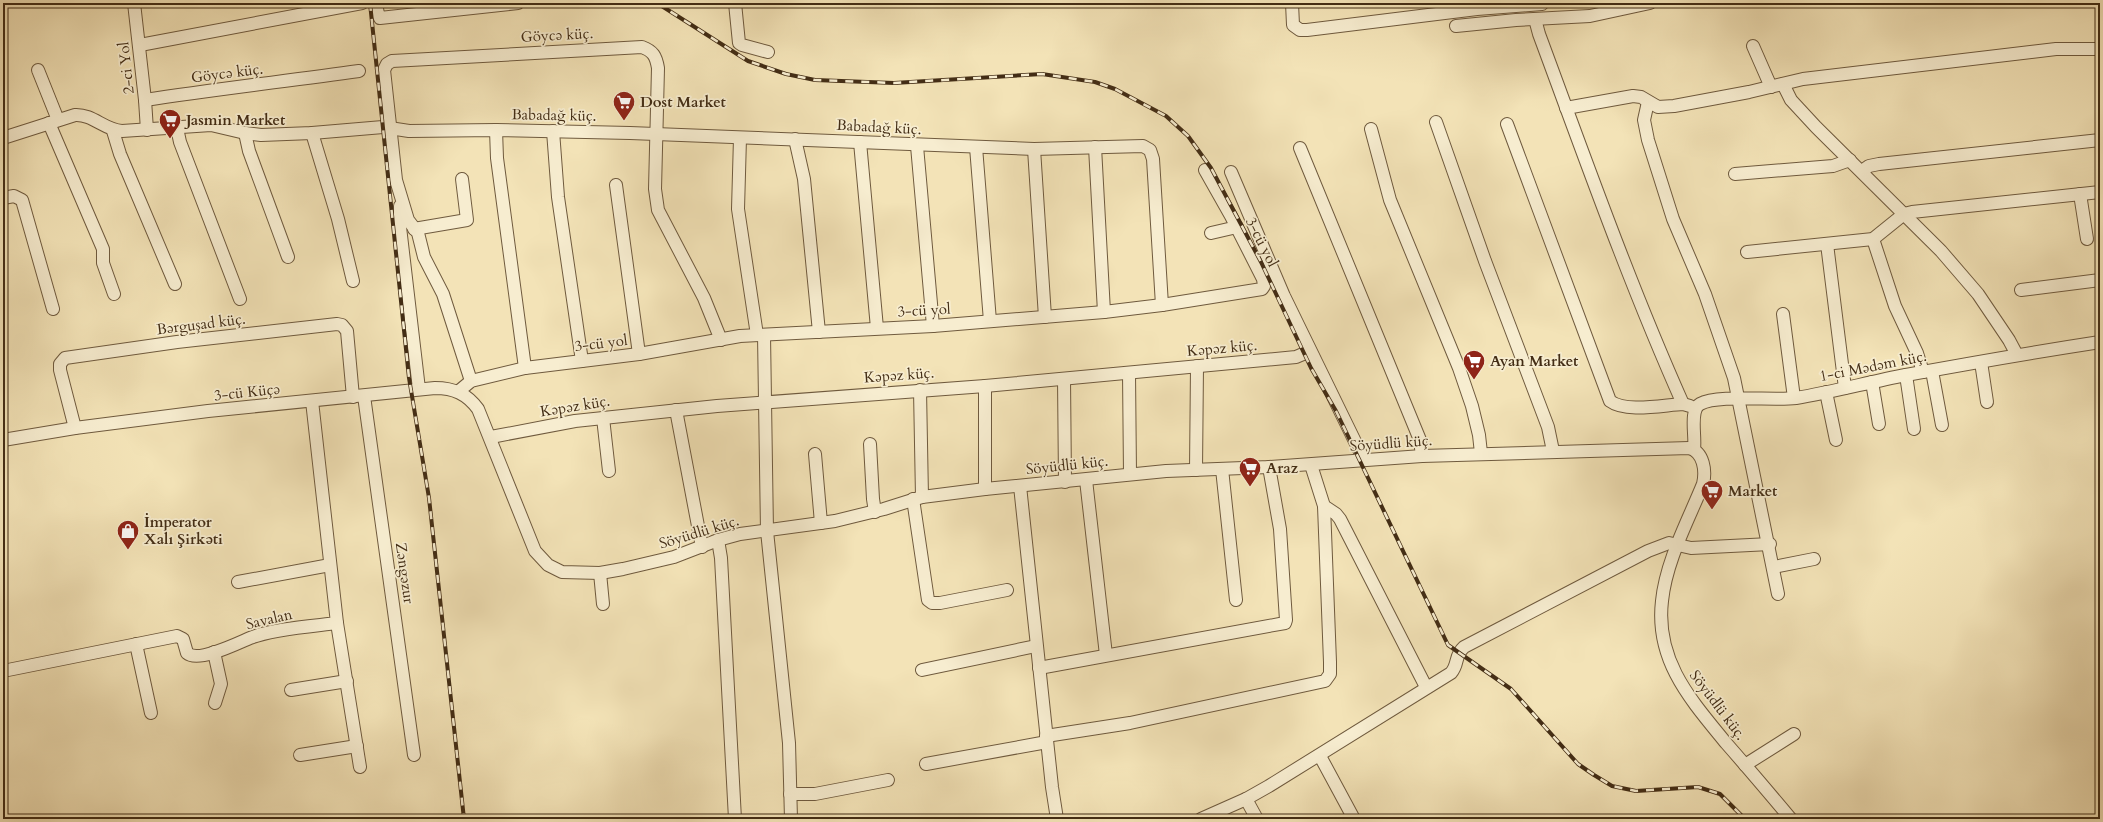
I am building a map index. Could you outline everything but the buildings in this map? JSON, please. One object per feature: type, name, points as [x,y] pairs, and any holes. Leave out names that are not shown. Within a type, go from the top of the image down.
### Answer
[{"type":"street","name":"2-ci Yol","points":[[134,3],[140,45],[147,130]]},
{"type":"street","points":[[140,45],[362,3]]},
{"type":"street","points":[[376,3],[380,18],[518,3]]},
{"type":"street","points":[[735,3],[739,42],[742,46],[768,52]]},
{"type":"street","points":[[1292,3],[1293,25],[1300,30],[1477,9],[1542,4]]},
{"type":"street","points":[[1456,26],[1590,16],[1650,3]]},
{"type":"street","points":[[1535,19],[1539,34],[1588,168],[1662,356],[1683,404]]},
{"type":"street","points":[[1753,46],[1771,87]]},
{"type":"street","name":"Göycə küç.","points":[[389,128],[384,70],[387,64],[399,60],[642,47],[650,50],[657,61],[655,188],[658,210],[704,298],[721,340]]},
{"type":"street","points":[[1566,108],[1633,96],[1641,97],[1658,106],[1674,106],[1771,87],[1803,79],[2056,49],[2100,49]]},
{"type":"street","points":[[38,70],[53,121],[103,249],[103,263],[114,294]]},
{"type":"street","name":"Göycə küç.","points":[[145,100],[228,87],[279,83],[359,71]]},
{"type":"street","points":[[1784,84],[1791,100],[1801,111],[1941,251],[1978,294],[2009,340],[2017,355]]},
{"type":"street","points":[[1648,102],[1644,120],[1648,140],[1673,219],[1705,294],[1728,359],[1770,544],[1778,594]]},
{"type":"street","points":[[3,138],[53,121],[82,114],[89,116],[113,131],[120,154],[175,284]]},
{"type":"street","points":[[1436,122],[1485,261],[1548,427],[1553,451]]},
{"type":"street","points":[[1507,124],[1610,401],[1617,406],[1630,407],[1683,404],[1695,407],[1694,449]]},
{"type":"street","name":"Babadağ küç.","points":[[113,131],[211,125],[245,134],[312,133],[389,128],[409,131],[496,130],[656,134],[795,139],[917,146],[1034,149],[1142,146],[1150,150],[1153,159],[1162,306]]},
{"type":"street","points":[[177,128],[180,142],[240,298]]},
{"type":"street","points":[[389,128],[393,166],[408,220],[418,233],[424,257],[443,294],[472,381]]},
{"type":"street","points":[[1370,129],[1390,200],[1472,406],[1479,435],[1481,453]]},
{"type":"street","points":[[496,130],[497,158],[525,368]]},
{"type":"street","points":[[553,131],[558,197],[582,361]]},
{"type":"street","points":[[312,133],[338,219],[353,281]]},
{"type":"street","points":[[245,134],[249,151],[288,257]]},
{"type":"street","points":[[740,138],[738,208],[760,335],[766,402],[767,531],[789,744],[791,819]]},
{"type":"street","points":[[795,139],[804,178],[819,332]]},
{"type":"street","points":[[1862,171],[1869,166],[1879,164],[2100,140]]},
{"type":"street","points":[[860,142],[877,328]]},
{"type":"street","points":[[917,146],[933,326]]},
{"type":"street","points":[[976,147],[990,321]]},
{"type":"street","points":[[1094,147],[1104,312]]},
{"type":"street","points":[[1300,148],[1420,440],[1422,456]]},
{"type":"street","points":[[1034,149],[1045,316]]},
{"type":"street","points":[[1735,174],[1833,166],[1850,160]]},
{"type":"street","name":"3-cü yol","points":[[459,391],[472,381],[525,368],[639,354],[721,340],[760,335],[933,326],[1104,312],[1162,306],[1264,287],[1263,279],[1237,227],[1205,170]]},
{"type":"street","points":[[1231,172],[1310,351],[1364,460]]},
{"type":"street","points":[[414,229],[467,220],[468,216],[462,179]]},
{"type":"street","points":[[616,185],[639,354]]},
{"type":"street","points":[[1747,252],[1873,239],[1904,214],[1923,210],[2100,192]]},
{"type":"street","points":[[400,193],[400,227],[419,389]]},
{"type":"street","points":[[2080,194],[2087,239]]},
{"type":"street","points":[[3,198],[14,196],[22,200],[53,309]]},
{"type":"street","points":[[1211,233],[1237,227]]},
{"type":"street","points":[[1873,239],[1895,306],[1916,353],[1928,371],[1942,425]]},
{"type":"street","points":[[1827,244],[1845,388]]},
{"type":"street","points":[[2021,290],[2100,280]]},
{"type":"street","points":[[1783,314],[1794,398]]},
{"type":"street","name":"Bərguşad küç.","points":[[75,428],[60,370],[60,364],[65,358],[170,343],[337,324],[345,327],[347,331],[359,396]]},
{"type":"street","name":"1-ci Mədəm küç.","points":[[1695,407],[1701,403],[1710,401],[1738,398],[1794,398],[1906,375],[2100,342]]},
{"type":"street","name":"Kəpəz küç.","points":[[491,437],[575,421],[676,410],[1129,373],[1296,357],[1310,351]]},
{"type":"street","points":[[1981,362],[1987,402]]},
{"type":"street","points":[[1196,470],[1197,366]]},
{"type":"street","points":[[1129,373],[1130,474]]},
{"type":"street","points":[[1906,375],[1914,428]]},
{"type":"street","points":[[1064,379],[1065,482]]},
{"type":"street","points":[[1872,382],[1879,424]]},
{"type":"street","points":[[984,386],[985,489]]},
{"type":"street","name":"3-cü Küçə","points":[[3,440],[75,428],[208,411],[419,389],[444,388],[459,391]]},
{"type":"street","points":[[920,390],[918,498],[928,600],[932,603],[940,603],[1007,590]]},
{"type":"street","name":"Söyüdlü küç.","points":[[459,391],[468,397],[478,409],[514,493],[530,540],[538,554],[548,565],[562,572],[600,573],[648,564],[740,534],[821,523],[875,512],[918,498],[985,489],[1086,480],[1130,474],[1311,465],[1422,456],[1680,447],[1694,449],[1702,462],[1705,477],[1677,546],[1662,602],[1664,642],[1670,661],[1686,693],[1791,819]]},
{"type":"street","points":[[1826,392],[1836,440]]},
{"type":"street","name":"Zəngəzur","points":[[359,396],[414,755]]},
{"type":"street","points":[[312,401],[330,565],[360,767]]},
{"type":"street","points":[[676,410],[702,547]]},
{"type":"street","points":[[603,418],[609,471]]},
{"type":"street","points":[[870,444],[875,512]]},
{"type":"street","points":[[815,454],[821,523]]},
{"type":"street","points":[[926,764],[1130,723],[1325,681],[1330,674],[1330,662],[1324,506],[1311,465]]},
{"type":"street","points":[[1039,668],[1285,623],[1280,529],[1269,467]]},
{"type":"street","points":[[1222,469],[1236,600]]},
{"type":"street","points":[[1086,480],[1106,655]]},
{"type":"street","points":[[1020,486],[1046,739],[1057,819]]},
{"type":"street","points":[[1324,506],[1336,514],[1340,519],[1426,687]]},
{"type":"street","points":[[718,540],[721,558],[735,819]]},
{"type":"street","points":[[1201,819],[1246,799],[1320,756],[1426,687],[1451,673],[1456,666],[1458,653],[1464,647],[1648,551],[1669,543],[1677,546],[1702,548],[1770,544]]},
{"type":"street","points":[[1774,567],[1814,559]]},
{"type":"street","points":[[238,582],[330,565]]},
{"type":"street","points":[[600,573],[603,604]]},
{"type":"street","name":"Savalan","points":[[3,671],[177,636],[183,639],[187,653],[190,656],[233,647],[257,635],[338,623]]},
{"type":"street","points":[[136,644],[151,713]]},
{"type":"street","points":[[922,670],[1036,646]]},
{"type":"street","points":[[214,652],[221,684],[215,703]]},
{"type":"street","points":[[291,690],[347,681]]},
{"type":"street","points":[[1745,765],[1794,734]]},
{"type":"street","points":[[300,755],[357,746]]},
{"type":"street","points":[[1320,756],[1354,819]]},
{"type":"street","points":[[790,794],[815,794],[888,780]]},
{"type":"street","points":[[1246,799],[1257,819]]},
{"type":"railway","points":[[370,3],[409,378],[429,498],[464,819]]},
{"type":"railway","points":[[657,3],[748,61],[786,74],[815,80],[894,83],[1042,74],[1095,82],[1115,89],[1166,116],[1188,136],[1211,168],[1261,262],[1311,368],[1336,411],[1448,645],[1511,689],[1578,764],[1612,786],[1636,791],[1698,787],[1720,794],[1745,819]]},
{"type":"place","name":"Dost Market","points":[[624,122]]},
{"type":"place","name":"Jasmin Market","points":[[170,140]]},
{"type":"place","name":"Ayan Market","points":[[1474,380]]},
{"type":"place","name":"Araz","points":[[1250,488]]},
{"type":"place","name":"Market","points":[[1712,510]]},
{"type":"place","name":"İmperator Xalı Şirkəti","points":[[128,550]]}]
